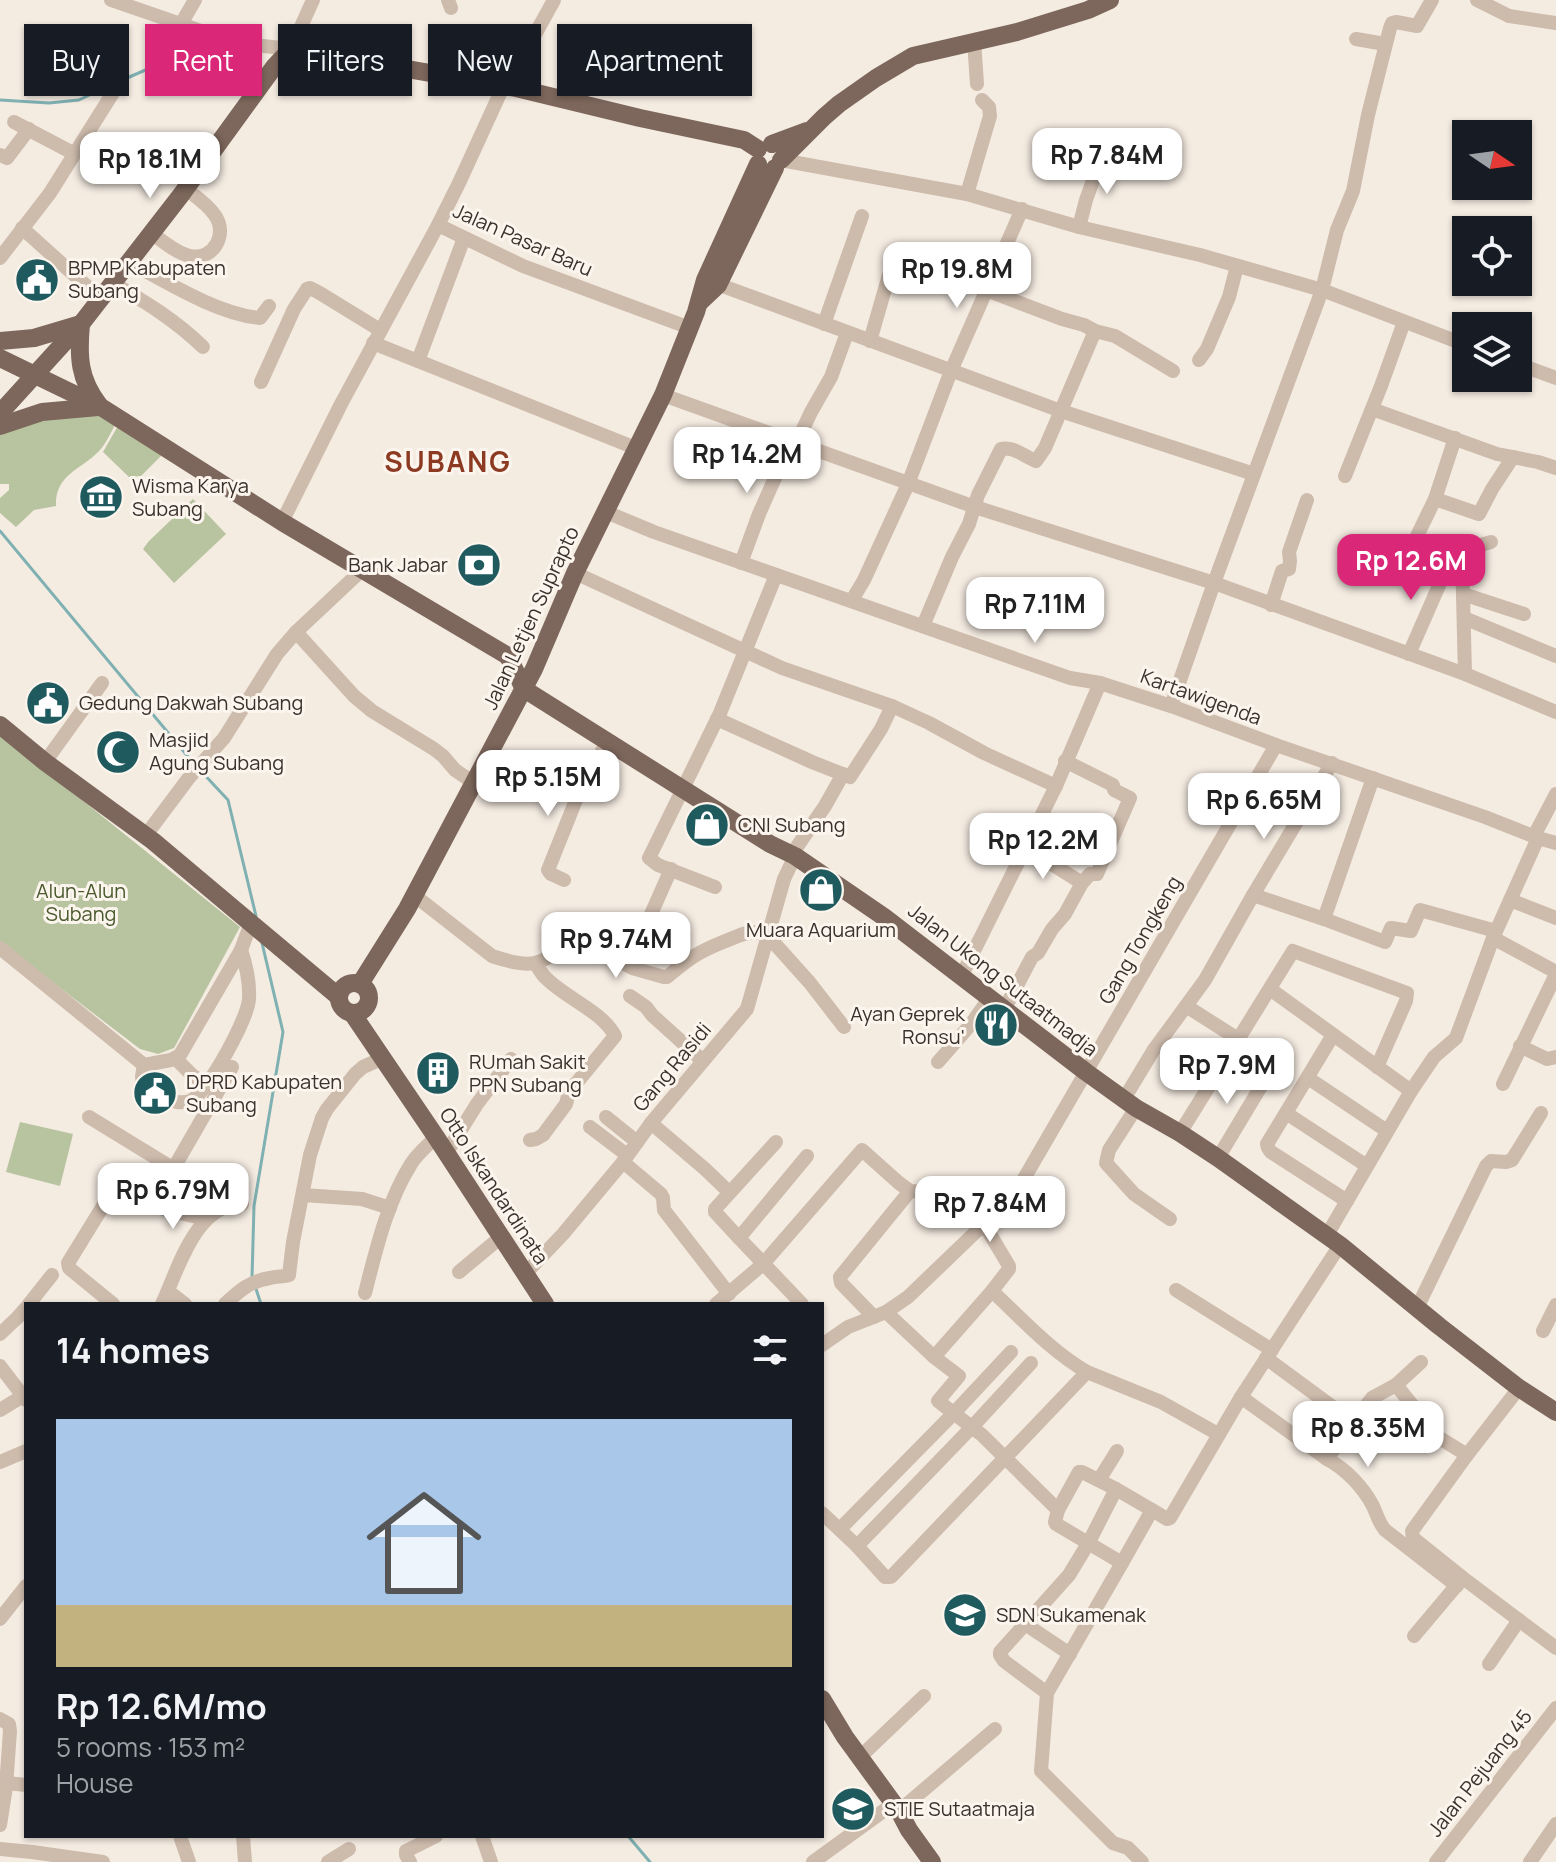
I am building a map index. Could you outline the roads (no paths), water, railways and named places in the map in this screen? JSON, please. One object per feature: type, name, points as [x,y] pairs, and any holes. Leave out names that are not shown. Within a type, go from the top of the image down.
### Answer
[{"type":"main road","points":[[541,94],[744,140],[769,157],[812,128],[851,95],[913,56],[1017,32],[1110,0]]},
{"type":"main road","points":[[0,413],[101,299],[278,63]]},
{"type":"main road","name":"Jalan Letjen Suprapto","points":[[360,984],[407,909],[524,689],[575,573],[663,395],[699,303],[769,157]]},
{"type":"main road","points":[[0,341],[34,338],[81,324]]},
{"type":"main road","points":[[81,324],[79,348],[84,383],[101,407]]},
{"type":"main road","points":[[0,358],[101,407],[282,522],[508,656],[524,689]]},
{"type":"main road","points":[[0,426],[42,412],[101,407]]},
{"type":"main road","points":[[508,656],[541,654]]},
{"type":"main road","name":"Jalan Ukong Sutaatmadja","points":[[524,689],[770,844],[794,855],[884,917],[1086,1072],[1218,1158],[1334,1240],[1519,1388],[1556,1412]]},
{"type":"main road","points":[[0,725],[45,762],[146,835],[339,997],[344,1009],[352,1013],[361,1012],[369,1000],[367,991],[356,983],[343,988],[339,997]]},
{"type":"main road","name":"Otto Iskandardinata","points":[[352,1013],[442,1144],[544,1302]]},
{"type":"main road","points":[[824,1705],[932,1862]]},
{"type":"street","points":[[111,0],[181,24],[195,0]]},
{"type":"street","points":[[302,24],[313,0]]},
{"type":"street","name":"Jalan Pasar Baru","points":[[541,24],[554,0]]},
{"type":"street","points":[[1171,706],[1322,290],[1337,230],[1353,191],[1392,23],[1417,26],[1432,0]]},
{"type":"street","points":[[1477,0],[1509,16],[1556,23]]},
{"type":"street","points":[[1356,39],[1385,44]]},
{"type":"street","points":[[974,41],[977,84]]},
{"type":"street","points":[[0,258],[50,193],[110,96]]},
{"type":"street","name":"Jalan Pasar Baru","points":[[505,96],[438,225],[523,266],[690,328]]},
{"type":"street","points":[[967,194],[990,116],[989,107],[982,100]]},
{"type":"street","points":[[14,122],[73,153]]},
{"type":"street","points":[[0,155],[7,158],[29,129]]},
{"type":"street","points":[[1079,227],[1102,155]]},
{"type":"street","points":[[769,157],[967,194],[1079,227],[1200,255],[1322,290],[1452,340]]},
{"type":"street","points":[[151,233],[182,254],[191,256],[205,255],[216,247],[220,230],[216,216],[185,188]]},
{"type":"street","points":[[852,600],[908,484],[951,371],[1022,209]]},
{"type":"street","points":[[824,324],[862,216]]},
{"type":"street","points":[[282,522],[438,225]]},
{"type":"street","points":[[22,228],[101,299]]},
{"type":"street","points":[[418,361],[464,238]]},
{"type":"street","points":[[129,262],[187,293],[228,310],[258,319],[269,306]]},
{"type":"street","points":[[870,341],[889,275],[898,264],[907,264]]},
{"type":"street","points":[[1199,360],[1223,312],[1237,266]]},
{"type":"street","points":[[711,282],[1061,411],[1254,474]]},
{"type":"street","points":[[113,283],[161,311],[203,347]]},
{"type":"street","points":[[261,382],[294,309],[310,288],[377,337],[418,361],[638,449]]},
{"type":"street","points":[[986,290],[1115,336],[1173,371]]},
{"type":"street","points":[[1345,476],[1404,322]]},
{"type":"street","points":[[923,626],[978,495],[1001,449],[1005,447],[1027,458],[1038,459],[1095,331]]},
{"type":"street","points":[[741,563],[759,514],[831,377],[847,333]]},
{"type":"street","points":[[1532,369],[1556,378]]},
{"type":"street","points":[[663,395],[975,507],[1214,583],[1465,674],[1556,712]]},
{"type":"street","points":[[1372,409],[1513,457],[1556,468]]},
{"type":"street","points":[[1416,538],[1435,499],[1455,438]]},
{"type":"street","points":[[1435,499],[1479,514],[1513,457]]},
{"type":"street","points":[[1271,605],[1282,571],[1289,569],[1289,552],[1307,500]]},
{"type":"street","name":"Kartawigenda","points":[[606,512],[654,532],[1070,678],[1100,683],[1171,706],[1556,843]]},
{"type":"street","points":[[1465,674],[1462,560],[1467,549],[1491,542]]},
{"type":"street","points":[[1409,654],[1448,565]]},
{"type":"street","points":[[146,835],[224,738],[277,654],[363,569]]},
{"type":"street","points":[[575,573],[782,668],[892,706],[1056,786]]},
{"type":"street","points":[[715,887],[658,865],[649,858],[717,719],[776,575]]},
{"type":"street","points":[[1463,594],[1524,614]]},
{"type":"street","points":[[1484,626],[1492,603]]},
{"type":"street","points":[[1464,618],[1556,656]]},
{"type":"street","points":[[296,632],[354,696],[372,711],[434,749],[455,770],[474,783]]},
{"type":"street","points":[[45,762],[102,683]]},
{"type":"street","points":[[962,975],[1056,786],[1100,683]]},
{"type":"street","name":"Gang Rasidi","points":[[525,1274],[563,1234],[747,1009],[784,879],[794,855],[843,774],[850,777],[892,706]]},
{"type":"street","points":[[717,719],[843,774]]},
{"type":"street","points":[[564,880],[548,870],[578,795],[607,742]]},
{"type":"street","name":"Gang Tongkeng","points":[[828,1341],[848,1327],[880,1314],[908,1297],[984,1224],[1022,1182],[1276,745]]},
{"type":"street","points":[[938,1062],[972,1023],[998,1003],[1038,953],[1082,883],[1090,874],[1097,874],[1130,798],[1114,790],[1113,785],[1065,761]]},
{"type":"street","points":[[1170,1219],[1134,1194],[1106,1163],[1109,1150],[1153,1051],[1205,980],[1332,763]]},
{"type":"street","points":[[1324,919],[1373,778]]},
{"type":"street","points":[[1122,1563],[1054,1520],[1079,1472],[1170,1518],[1334,1240],[1347,1201],[1387,1131],[1434,1057],[1456,1038],[1494,934],[1556,794]]},
{"type":"street","points":[[1025,847],[1082,883]]},
{"type":"street","points":[[611,956],[618,942],[627,945],[638,927],[648,921],[671,869]]},
{"type":"street","points":[[414,895],[492,956],[536,964],[579,934],[632,968],[667,977],[699,952],[742,933],[767,935],[844,1027]]},
{"type":"street","points":[[1253,895],[1385,942],[1391,928],[1411,931],[1419,910],[1468,923],[1494,934],[1556,973],[1503,1084]]},
{"type":"street","points":[[1510,900],[1556,918]]},
{"type":"street","points":[[144,1065],[180,1055],[241,950],[251,923]]},
{"type":"street","points":[[0,948],[144,1065]]},
{"type":"street","points":[[144,1065],[144,1084],[170,1102],[183,1104],[194,1099],[207,1085],[242,1025],[249,1001],[246,966],[241,950]]},
{"type":"street","points":[[1180,1133],[1293,951],[1407,993],[1377,1067]]},
{"type":"street","points":[[530,1140],[543,1135],[566,1104],[569,1092],[615,1036],[601,1020],[546,979],[536,964]]},
{"type":"street","points":[[1270,989],[1411,1091]]},
{"type":"street","points":[[630,996],[646,1007],[703,1061]]},
{"type":"street","points":[[1186,1006],[1238,1039]]},
{"type":"street","points":[[1333,1035],[1267,1144],[1271,1152],[1347,1201]]},
{"type":"street","points":[[1520,1046],[1547,1059],[1556,1057]]},
{"type":"street","points":[[175,1058],[207,1085]]},
{"type":"street","points":[[227,1302],[244,1286],[289,1275],[310,1155],[322,1118],[355,1074],[383,1058]]},
{"type":"street","points":[[365,1293],[378,1242],[411,1162],[442,1144],[511,1059]]},
{"type":"street","points":[[153,1204],[232,1067]]},
{"type":"street","points":[[1218,1158],[1269,1073]]},
{"type":"street","points":[[1308,1078],[1387,1131]]},
{"type":"street","points":[[1286,1113],[1367,1166]]},
{"type":"street","points":[[1417,1308],[1486,1166],[1491,1161],[1512,1160],[1541,1113]]},
{"type":"street","points":[[89,1117],[174,1169]]},
{"type":"street","points":[[606,1117],[637,1142]]},
{"type":"street","points":[[651,1123],[729,1192]]},
{"type":"street","points":[[590,1127],[661,1194],[664,1210],[729,1294]]},
{"type":"street","points":[[776,1142],[715,1211],[800,1302]]},
{"type":"street","points":[[719,1302],[763,1264],[862,1150],[910,1191],[926,1192],[960,1202],[973,1211],[1009,1267],[934,1357]]},
{"type":"street","points":[[739,1238],[807,1156]]},
{"type":"street","points":[[910,1191],[841,1275],[841,1283],[959,1376],[938,1401],[1006,1457],[1058,1510]]},
{"type":"street","points":[[303,1195],[362,1199],[390,1208]]},
{"type":"street","points":[[111,1302],[69,1268],[68,1263],[108,1198],[122,1196],[206,1219]]},
{"type":"street","points":[[165,1297],[181,1259],[206,1219],[215,1211],[242,1204]]},
{"type":"street","points":[[459,1272],[501,1237]]},
{"type":"street","points":[[30,1302],[52,1275]]},
{"type":"street","points":[[1176,1290],[1269,1354],[1353,1422]]},
{"type":"street","points":[[992,1291],[1041,1337],[1087,1372],[1161,1402],[1218,1434]]},
{"type":"street","points":[[1543,1331],[1556,1305]]},
{"type":"street","points":[[0,1334],[24,1309]]},
{"type":"street","points":[[840,1529],[1011,1352]]},
{"type":"street","points":[[1327,1459],[1372,1398],[1396,1385],[1421,1362]]},
{"type":"street","points":[[857,1546],[1031,1363]]},
{"type":"street","points":[[0,1366],[24,1397]]},
{"type":"street","points":[[824,1515],[885,1577],[891,1577],[1087,1372]]},
{"type":"street","points":[[1396,1385],[1438,1437],[1467,1455]]},
{"type":"street","points":[[1460,1582],[1413,1538],[1412,1531],[1519,1388]]},
{"type":"street","points":[[1241,1397],[1340,1466],[1371,1503],[1385,1530],[1556,1648]]},
{"type":"street","points":[[0,1410],[24,1398]]},
{"type":"street","points":[[1099,1480],[1117,1451]]},
{"type":"street","points":[[0,1462],[24,1452]]},
{"type":"street","points":[[1047,1693],[1004,1661],[1000,1655],[1002,1648],[1062,1585],[1089,1542],[1116,1489]]},
{"type":"street","points":[[1142,1862],[1128,1848],[1113,1843],[1041,1771],[1047,1693],[1152,1510]]},
{"type":"street","points":[[1414,1636],[1460,1582]]},
{"type":"street","points":[[1,1617],[24,1588]]},
{"type":"street","points":[[1489,1664],[1519,1620]]},
{"type":"street","points":[[1025,1624],[1070,1654]]},
{"type":"street","points":[[860,1757],[924,1696]]},
{"type":"street","name":"Jalan Pejuang 45","points":[[1441,1860],[1556,1708]]},
{"type":"street","points":[[0,1719],[9,1724],[10,1731],[7,1783],[0,1825]]},
{"type":"street","points":[[813,1862],[896,1808],[995,1729]]},
{"type":"street","points":[[7,1783],[24,1785]]},
{"type":"street","points":[[1530,1862],[1556,1824]]},
{"type":"street","points":[[180,1838],[189,1862]]},
{"type":"street","points":[[243,1838],[245,1862]]},
{"type":"street","points":[[410,1862],[406,1851],[432,1838]]},
{"type":"street","points":[[483,1838],[491,1862]]},
{"type":"street","points":[[0,1849],[31,1857],[103,1862]]},
{"type":"street","points":[[328,1862],[349,1849]]},
{"type":"waterway","points":[[129,77],[145,70]]},
{"type":"waterway","points":[[0,100],[49,103],[79,100],[87,96]]},
{"type":"waterway","points":[[0,531],[195,765]]},
{"type":"waterway","points":[[200,770],[228,800],[256,916]]},
{"type":"waterway","points":[[252,1278],[254,1206],[283,1032],[262,943]]},
{"type":"waterway","points":[[256,1289],[260,1302]]},
{"type":"waterway","points":[[630,1838],[650,1862]]},
{"type":"place","name":"BPMP Kabupaten Subang","points":[[37,280]]},
{"type":"place","name":"Wisma Karya Subang","points":[[101,497]]},
{"type":"place","name":"Bank Jabar","points":[[479,565]]},
{"type":"place","name":"Gedung Dakwah Subang","points":[[48,703]]},
{"type":"place","name":"Masjid Agung Subang","points":[[118,752]]},
{"type":"place","name":"CNI Subang","points":[[707,825]]},
{"type":"place","name":"Muara Aquarium","points":[[821,890]]},
{"type":"place","name":"Ayan Geprek Ronsu'","points":[[996,1025]]},
{"type":"place","name":"RUmah Sakit PPN Subang","points":[[438,1073]]},
{"type":"place","name":"DPRD Kabupaten Subang","points":[[155,1093]]},
{"type":"place","name":"SDN Sukamenak","points":[[965,1615]]},
{"type":"place","name":"STIE Sutaatmaja","points":[[853,1809]]},
{"type":"district","name":"SUBANG","points":[[448,462]]},
{"type":"park label","name":"Alun-Alun Subang","points":[[81,902]]}]
